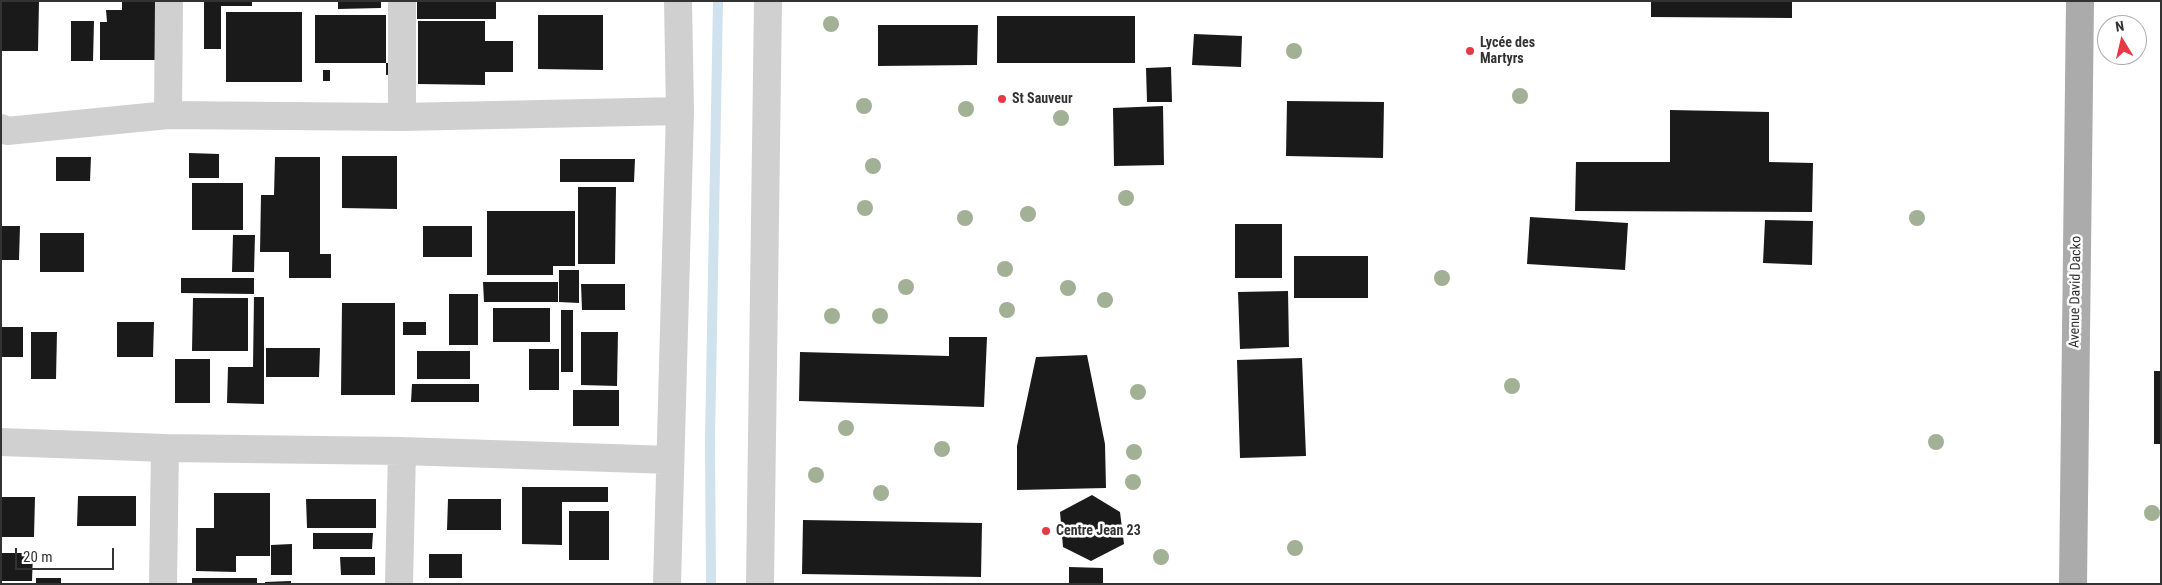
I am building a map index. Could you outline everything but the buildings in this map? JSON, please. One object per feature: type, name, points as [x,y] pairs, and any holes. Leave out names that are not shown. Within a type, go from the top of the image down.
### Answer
[{"type":"main road","name":"Avenue David Dacko","points":[[2073,584],[2080,1]]},
{"type":"street","points":[[168,115],[169,1]]},
{"type":"street","points":[[402,1],[402,117]]},
{"type":"street","points":[[667,584],[680,112],[678,1]]},
{"type":"street","points":[[760,584],[768,1]]},
{"type":"street","points":[[1,128],[7,131],[168,115],[402,117],[680,112]]},
{"type":"street","points":[[1,442],[165,448],[402,451],[670,460]]},
{"type":"street","points":[[163,584],[165,448]]},
{"type":"street","points":[[399,584],[402,451]]},
{"type":"waterway","points":[[711,584],[710,440],[718,1]]},
{"type":"place","name":"Lycée des Martyrs","points":[[1470,51]]},
{"type":"place","name":"St Sauveur","points":[[1002,99]]},
{"type":"place","name":"Centre Jean 23","points":[[1046,531]]}]
